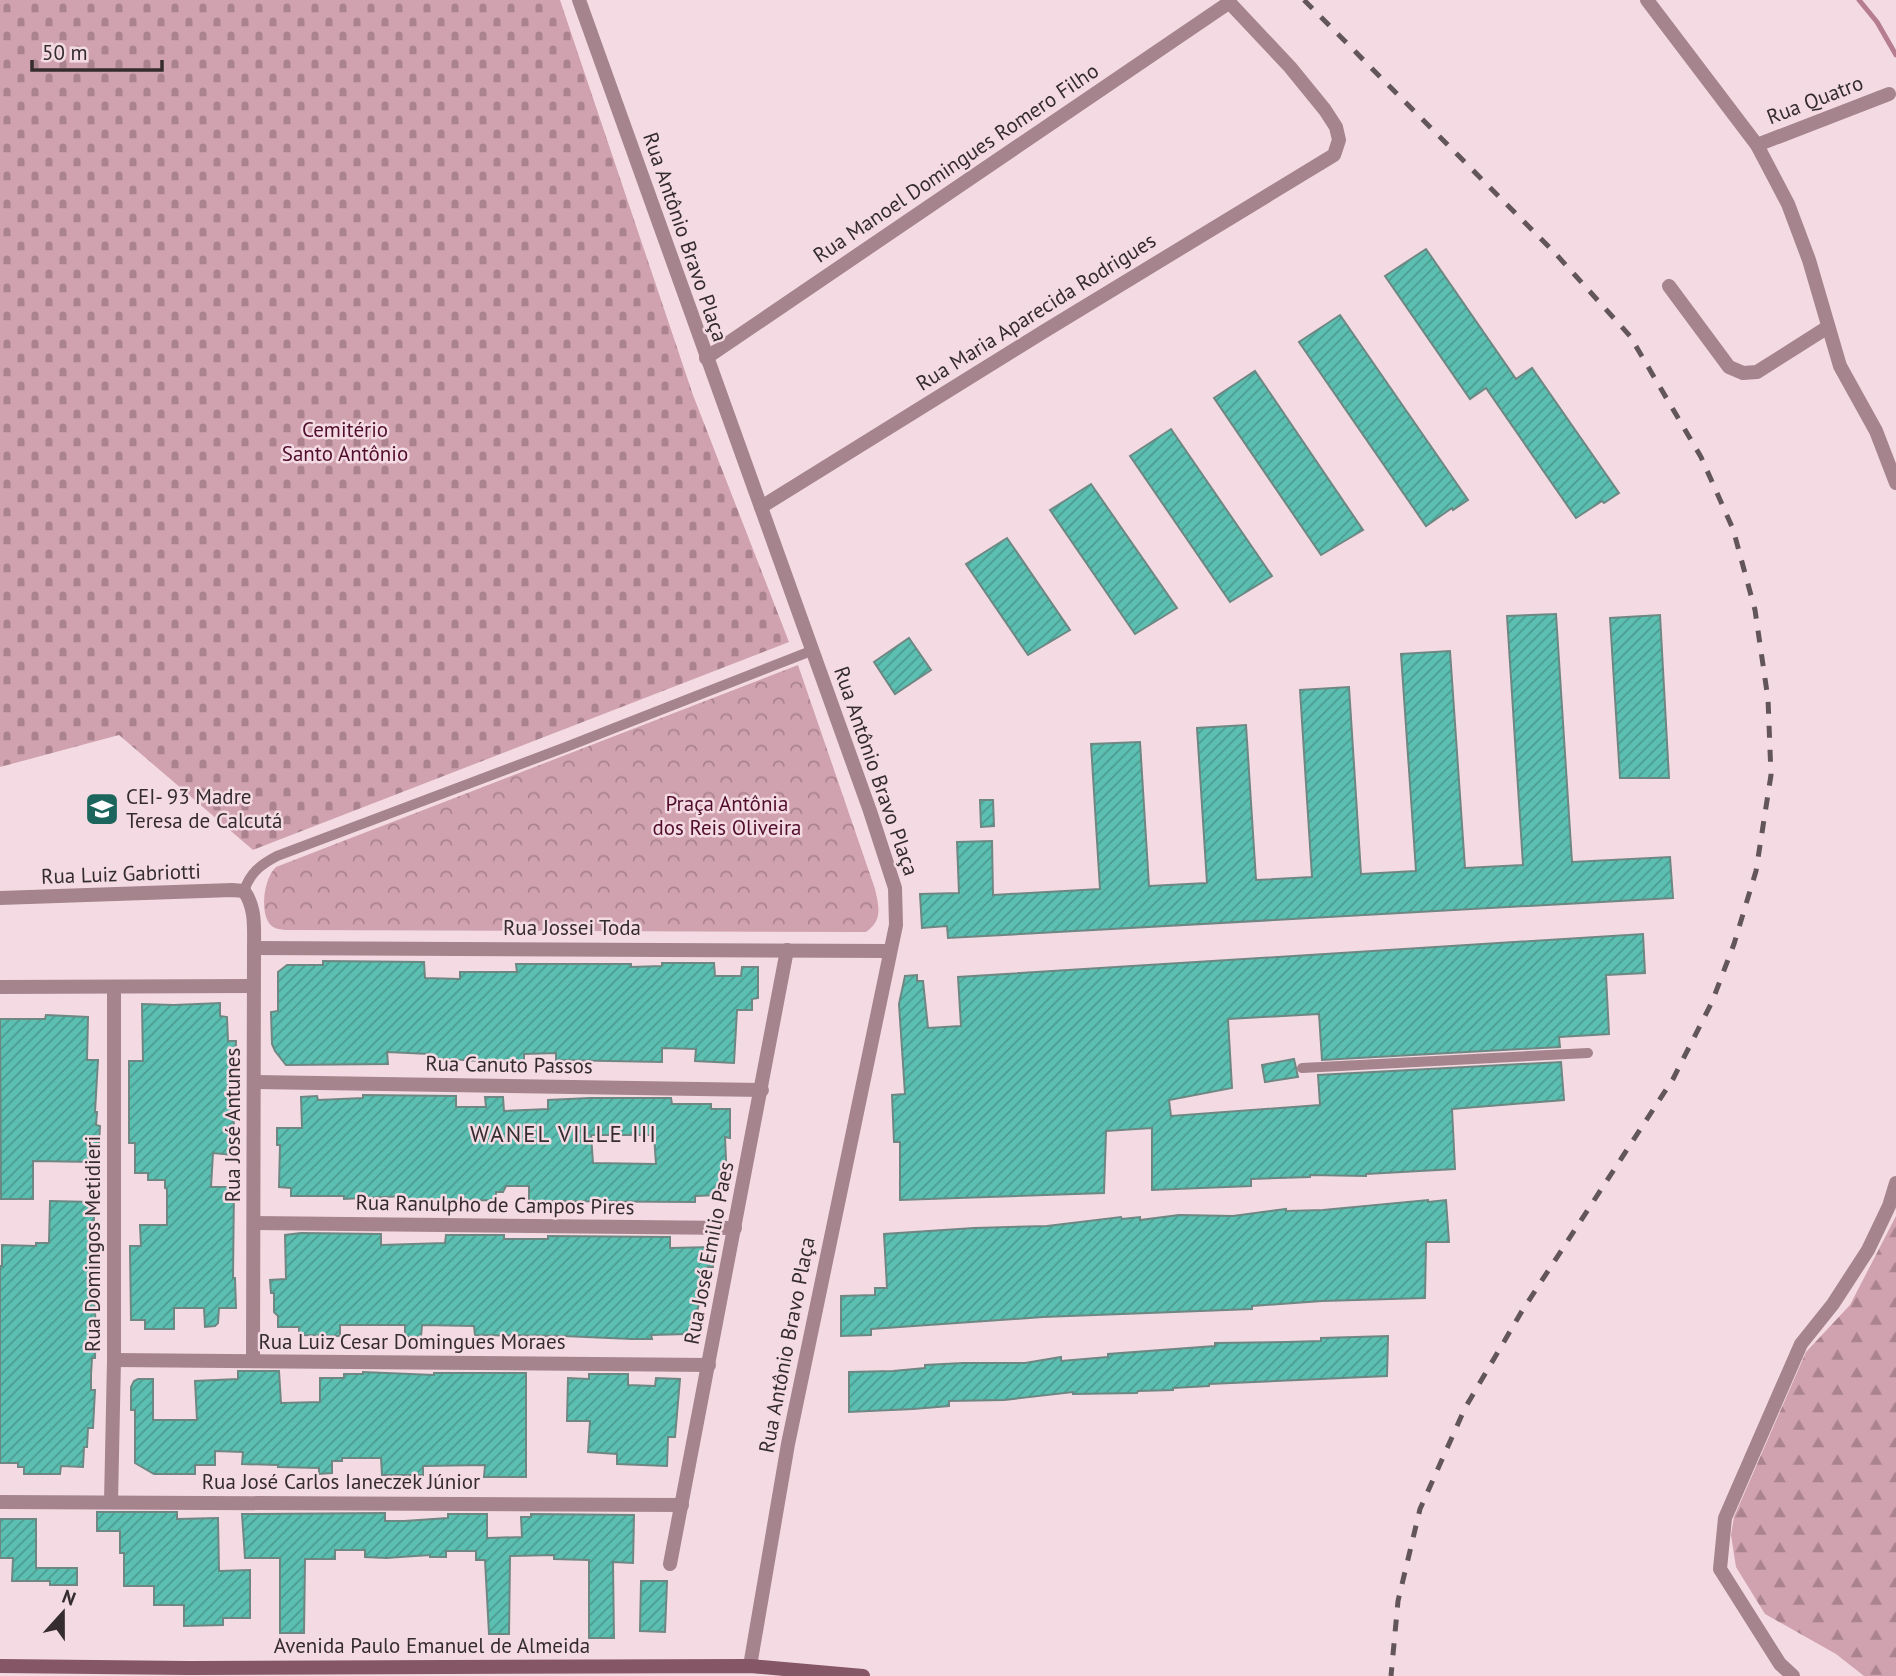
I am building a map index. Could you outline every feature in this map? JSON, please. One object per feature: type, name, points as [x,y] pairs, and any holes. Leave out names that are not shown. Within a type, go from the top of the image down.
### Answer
[{"type":"main road","name":"Avenida Paulo Emanuel de Almeida","points":[[0,1666],[749,1671],[863,1676]]},
{"type":"street","name":"Rua Antônio Bravo Plaça","points":[[579,0],[870,811],[895,888],[896,925],[788,1444],[749,1671]]},
{"type":"street","points":[[1647,0],[1757,145],[1788,204],[1809,260],[1840,366],[1876,431],[1896,483]]},
{"type":"street","name":"Rua Manoel Domingues Romero Filho","points":[[706,358],[1229,1]]},
{"type":"street","name":"Rua Maria Aparecida Rodrigues","points":[[761,507],[1334,155],[1339,140],[1336,128],[1325,110],[1229,1]]},
{"type":"street","name":"Rua Quatro","points":[[1757,145],[1889,94]]},
{"type":"street","points":[[1669,286],[1729,367],[1743,373],[1757,372],[1828,327]]},
{"type":"street","name":"Rua Luiz Gabriotti","points":[[0,898],[244,891]]},
{"type":"street","name":"Rua José Antunes","points":[[244,891],[253,911],[254,948],[253,1361]]},
{"type":"street","name":"Rua Jossei Toda","points":[[254,948],[889,951]]},
{"type":"street","name":"Rua José Emilio Paes","points":[[670,1563],[787,950]]},
{"type":"street","points":[[0,987],[253,986]]},
{"type":"street","name":"Rua Domingos Metidieri","points":[[111,1502],[114,1360],[114,987]]},
{"type":"street","name":"Rua Canuto Passos","points":[[254,1082],[762,1090]]},
{"type":"street","points":[[1793,1676],[1780,1664],[1720,1569],[1725,1518],[1801,1344],[1833,1304],[1868,1250],[1889,1206],[1896,1183]]},
{"type":"street","name":"Rua Ranulpho de Campos Pires","points":[[255,1223],[735,1228]]},
{"type":"street","name":"Rua Luiz Cesar Domingues Moraes","points":[[114,1360],[709,1365]]},
{"type":"street","name":"Rua José Carlos Ianeczek Júnior","points":[[0,1502],[682,1505]]},
{"type":"lane","points":[[244,891],[248,879],[258,867],[276,856],[811,651]]},
{"type":"lane","points":[[1302,1068],[1588,1053]]},
{"type":"green space","name":"Cemitério Santo Antônio","points":[[0,0],[560,0],[693,395],[789,642],[253,850],[119,735],[0,767]]},
{"type":"green space","name":"Praça Antônia dos Reis Oliveira","points":[[798,665],[875,889],[877,918],[866,932],[285,930],[272,926],[266,917],[266,886],[276,867]]},
{"type":"green space","points":[[1896,1216],[1896,1676],[1864,1676],[1836,1654],[1765,1614],[1736,1567],[1731,1535],[1734,1517],[1806,1352],[1850,1305]]},
{"type":"building","points":[[1426,249],[1516,379],[1532,368],[1619,493],[1576,518],[1486,388],[1470,399],[1385,276]]},
{"type":"building","points":[[1340,315],[1468,500],[1426,526],[1299,342]]},
{"type":"building","points":[[1255,371],[1363,530],[1321,555],[1214,398]]},
{"type":"building","points":[[1171,429],[1272,576],[1230,602],[1130,456]]},
{"type":"building","points":[[1091,484],[1177,608],[1135,634],[1050,510]]},
{"type":"building","points":[[1007,538],[1070,630],[1028,655],[966,564]]},
{"type":"building","points":[[1556,614],[1572,862],[1670,857],[1673,898],[948,938],[947,926],[922,928],[920,894],[959,893],[957,842],[992,841],[993,895],[1100,889],[1091,744],[1140,742],[1149,886],[1207,883],[1197,728],[1246,725],[1256,880],[1312,877],[1300,690],[1349,687],[1361,874],[1416,871],[1401,654],[1450,651],[1465,868],[1523,865],[1507,616]]},
{"type":"building","points":[[1660,615],[1669,778],[1620,778],[1610,618]]},
{"type":"building","points":[[909,638],[931,670],[895,694],[874,662]]},
{"type":"building","points":[[980,800],[993,800],[994,826],[981,827]]},
{"type":"building","points":[[1643,934],[1645,973],[1606,975],[1609,1034],[1559,1037],[1560,1047],[1322,1060],[1319,1014],[1228,1019],[1232,1088],[1169,1100],[1171,1116],[1320,1105],[1318,1075],[1561,1062],[1564,1100],[1452,1109],[1455,1169],[1366,1176],[1310,1175],[1251,1179],[1251,1186],[1152,1190],[1152,1128],[1106,1131],[1104,1193],[900,1200],[900,1142],[894,1142],[892,1095],[905,1094],[899,1004],[905,976],[917,975],[917,981],[923,981],[928,1028],[961,1026],[958,977]]},
{"type":"building","points":[[323,961],[424,962],[425,978],[460,979],[460,972],[517,972],[516,964],[631,964],[631,967],[662,966],[662,963],[714,963],[715,976],[741,976],[742,967],[758,967],[758,998],[752,999],[752,1010],[737,1010],[734,1063],[695,1061],[696,1049],[662,1048],[662,1062],[556,1060],[556,1053],[524,1054],[524,1063],[514,1063],[430,1058],[430,1054],[387,1052],[388,1064],[286,1065],[272,1044],[271,1012],[278,1011],[278,972],[287,965],[323,965]]},
{"type":"building","points":[[220,1003],[220,1016],[227,1017],[228,1041],[236,1041],[233,1155],[213,1153],[211,1187],[234,1187],[233,1278],[236,1308],[219,1308],[218,1323],[205,1327],[204,1308],[174,1308],[174,1329],[145,1329],[145,1320],[131,1320],[130,1246],[141,1246],[140,1225],[167,1225],[167,1189],[165,1180],[148,1180],[148,1173],[135,1173],[135,1143],[129,1143],[129,1061],[143,1061],[142,1004]]},
{"type":"building","points":[[46,1015],[88,1017],[87,1060],[98,1060],[95,1112],[96,1125],[100,1126],[99,1144],[94,1144],[94,1162],[33,1161],[33,1199],[1,1199],[0,1019],[45,1019]]},
{"type":"building","points":[[1294,1059],[1298,1077],[1265,1082],[1262,1065]]},
{"type":"building","points":[[363,1095],[456,1096],[456,1107],[486,1107],[485,1097],[503,1097],[504,1111],[548,1109],[548,1100],[590,1098],[671,1098],[672,1104],[711,1104],[711,1109],[730,1109],[730,1138],[725,1137],[727,1182],[723,1182],[723,1189],[718,1189],[718,1195],[695,1196],[695,1202],[529,1201],[529,1186],[506,1186],[503,1192],[496,1192],[496,1200],[452,1201],[404,1200],[404,1196],[344,1199],[344,1196],[291,1196],[291,1188],[279,1187],[280,1145],[277,1145],[277,1128],[302,1128],[301,1097],[317,1096],[318,1100],[363,1098]],"holes":[[[591,1135],[654,1135],[656,1164],[593,1163]]]},
{"type":"building","points":[[1446,1200],[1449,1242],[1426,1242],[1425,1298],[1322,1301],[1252,1306],[1252,1309],[1043,1317],[871,1329],[871,1335],[841,1336],[841,1296],[875,1295],[875,1288],[887,1288],[884,1234],[1047,1226],[1121,1217],[1140,1217],[1140,1220],[1179,1215],[1233,1216],[1286,1209],[1323,1210]]},
{"type":"building","points":[[50,1201],[94,1202],[94,1224],[90,1224],[89,1285],[93,1285],[96,1327],[95,1358],[92,1358],[91,1375],[91,1390],[95,1390],[93,1428],[88,1428],[83,1467],[61,1466],[60,1474],[24,1474],[24,1467],[18,1467],[18,1463],[0,1463],[2,1245],[36,1246],[36,1243],[49,1243]]},
{"type":"building","points":[[381,1234],[381,1245],[445,1243],[446,1235],[504,1235],[504,1239],[548,1239],[548,1236],[670,1237],[670,1248],[713,1247],[713,1267],[707,1267],[694,1326],[688,1334],[651,1335],[652,1339],[475,1335],[474,1326],[422,1325],[421,1337],[405,1337],[405,1325],[340,1325],[340,1336],[299,1335],[299,1327],[278,1327],[270,1280],[286,1279],[285,1235]]},
{"type":"building","points":[[1388,1336],[1387,1376],[1209,1384],[1137,1393],[1073,1392],[1004,1400],[949,1401],[949,1406],[849,1412],[849,1372],[893,1371],[925,1368],[925,1365],[963,1363],[1025,1363],[1061,1357],[1061,1361],[1108,1357],[1108,1354],[1215,1346],[1215,1343],[1321,1341],[1321,1338]]},
{"type":"building","points":[[238,1371],[279,1371],[281,1403],[320,1402],[320,1378],[344,1378],[344,1374],[526,1373],[526,1477],[484,1477],[485,1465],[423,1466],[423,1475],[382,1475],[381,1458],[342,1458],[342,1461],[332,1461],[332,1473],[319,1474],[319,1468],[242,1464],[243,1452],[215,1451],[215,1465],[195,1465],[195,1474],[154,1474],[135,1463],[135,1410],[131,1410],[131,1387],[134,1381],[153,1379],[153,1420],[197,1420],[195,1381],[238,1379]]},
{"type":"building","points":[[589,1374],[628,1374],[628,1385],[655,1386],[656,1378],[680,1379],[675,1437],[668,1437],[667,1466],[617,1464],[617,1454],[588,1452],[590,1421],[567,1421],[568,1378],[589,1379]]},
{"type":"building","points":[[97,1512],[177,1512],[177,1519],[218,1518],[219,1571],[250,1570],[250,1618],[223,1618],[223,1625],[184,1626],[184,1605],[154,1605],[154,1586],[124,1586],[124,1553],[120,1553],[120,1531],[97,1531]]},
{"type":"building","points":[[385,1513],[385,1521],[448,1518],[448,1514],[487,1514],[487,1538],[522,1537],[521,1517],[531,1517],[531,1514],[634,1515],[633,1563],[613,1562],[614,1638],[589,1638],[589,1560],[554,1559],[554,1555],[510,1556],[509,1634],[489,1634],[485,1560],[476,1560],[476,1551],[446,1551],[446,1557],[430,1555],[386,1558],[365,1557],[365,1550],[335,1550],[335,1559],[305,1559],[304,1633],[280,1633],[280,1558],[245,1558],[242,1514]]},
{"type":"building","points":[[0,1519],[36,1519],[36,1568],[77,1568],[77,1585],[50,1585],[50,1581],[12,1581],[13,1558],[0,1558]]},
{"type":"building","points":[[641,1581],[667,1581],[665,1632],[640,1631]]},
{"type":"waterway","points":[[1859,0],[1877,22],[1896,55]]},
{"type":"railway","points":[[1304,0],[1555,253],[1630,336],[1701,457],[1733,529],[1755,610],[1768,699],[1771,775],[1756,871],[1734,944],[1712,1002],[1673,1079],[1522,1311],[1465,1408],[1420,1509],[1398,1601],[1391,1676]]},
{"type":"place","name":"CEI- 93 Madre Teresa de Calcutá","points":[[102,809]]},
{"type":"district","name":"WANEL VILLE III","points":[[564,1134]]}]
